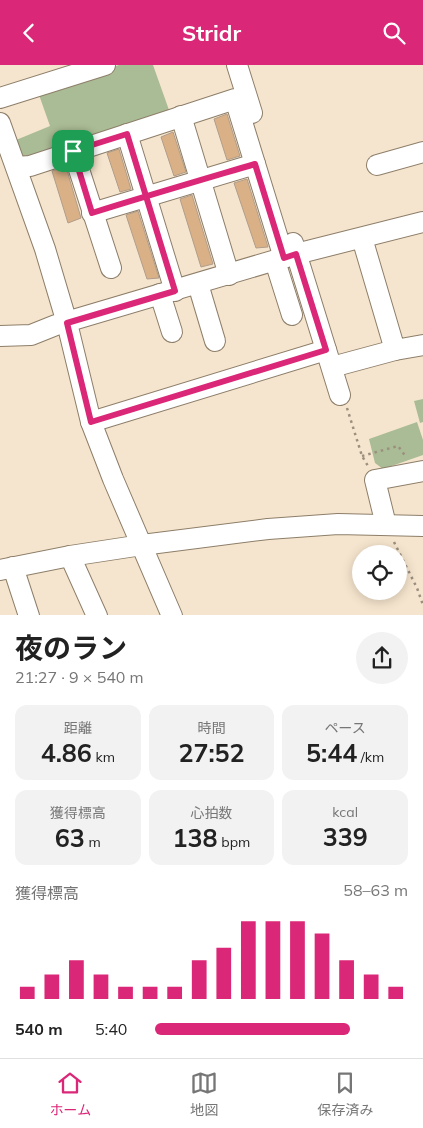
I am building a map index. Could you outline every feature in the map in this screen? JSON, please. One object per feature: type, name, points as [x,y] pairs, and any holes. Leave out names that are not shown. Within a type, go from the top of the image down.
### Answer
[{"type":"street","points":[[0,98],[105,65]]},
{"type":"street","points":[[236,65],[285,258],[292,315]]},
{"type":"street","points":[[17,167],[30,165],[235,99],[285,258],[329,359],[340,395]]},
{"type":"street","points":[[181,116],[229,275]]},
{"type":"street","points":[[0,123],[45,249],[67,323],[91,422],[113,479],[172,615]]},
{"type":"street","points":[[127,134],[147,196],[168,293],[172,332]]},
{"type":"street","points":[[73,151],[111,268]]},
{"type":"street","points":[[377,165],[423,152]]},
{"type":"street","points":[[92,213],[255,164]]},
{"type":"street","points":[[0,336],[31,335],[56,325],[285,258],[423,222]]},
{"type":"street","points":[[362,238],[395,350]]},
{"type":"street","points":[[198,284],[215,341]]},
{"type":"street","points":[[91,422],[329,359],[423,345]]},
{"type":"street","points":[[386,525],[375,480],[418,472]]},
{"type":"street","points":[[29,615],[6,569],[70,556],[142,545],[268,529],[338,524],[423,526]]},
{"type":"street","points":[[70,556],[97,615]]},
{"type":"path","points":[[340,395],[344,396],[362,456],[375,480]]},
{"type":"path","points":[[362,456],[398,446],[418,472]]},
{"type":"path","points":[[386,525],[417,588],[423,605]]},
{"type":"green space","points":[[119,65],[153,65],[169,110],[24,158],[16,140],[50,126],[38,92]]},
{"type":"green space","points":[[423,399],[423,422],[420,423],[414,401]]},
{"type":"green space","points":[[417,422],[423,440],[423,455],[383,469],[375,463],[369,439]]},
{"type":"building","points":[[227,114],[240,156],[227,160],[214,119]]},
{"type":"building","points":[[173,132],[186,172],[174,176],[161,137]]},
{"type":"building","points":[[119,149],[131,189],[120,192],[107,153]]},
{"type":"building","points":[[66,167],[81,218],[68,223],[52,171]]},
{"type":"building","points":[[247,179],[268,247],[256,248],[234,183]]},
{"type":"building","points":[[192,195],[213,264],[201,267],[180,199]]},
{"type":"building","points":[[138,211],[159,278],[147,279],[126,215]]},
{"type":"route","points":[[73,151],[92,213],[147,196],[200,180],[255,164],[284,258],[296,254],[326,350],[91,422],[67,323],[175,291],[147,196],[127,134],[73,151]]}]
